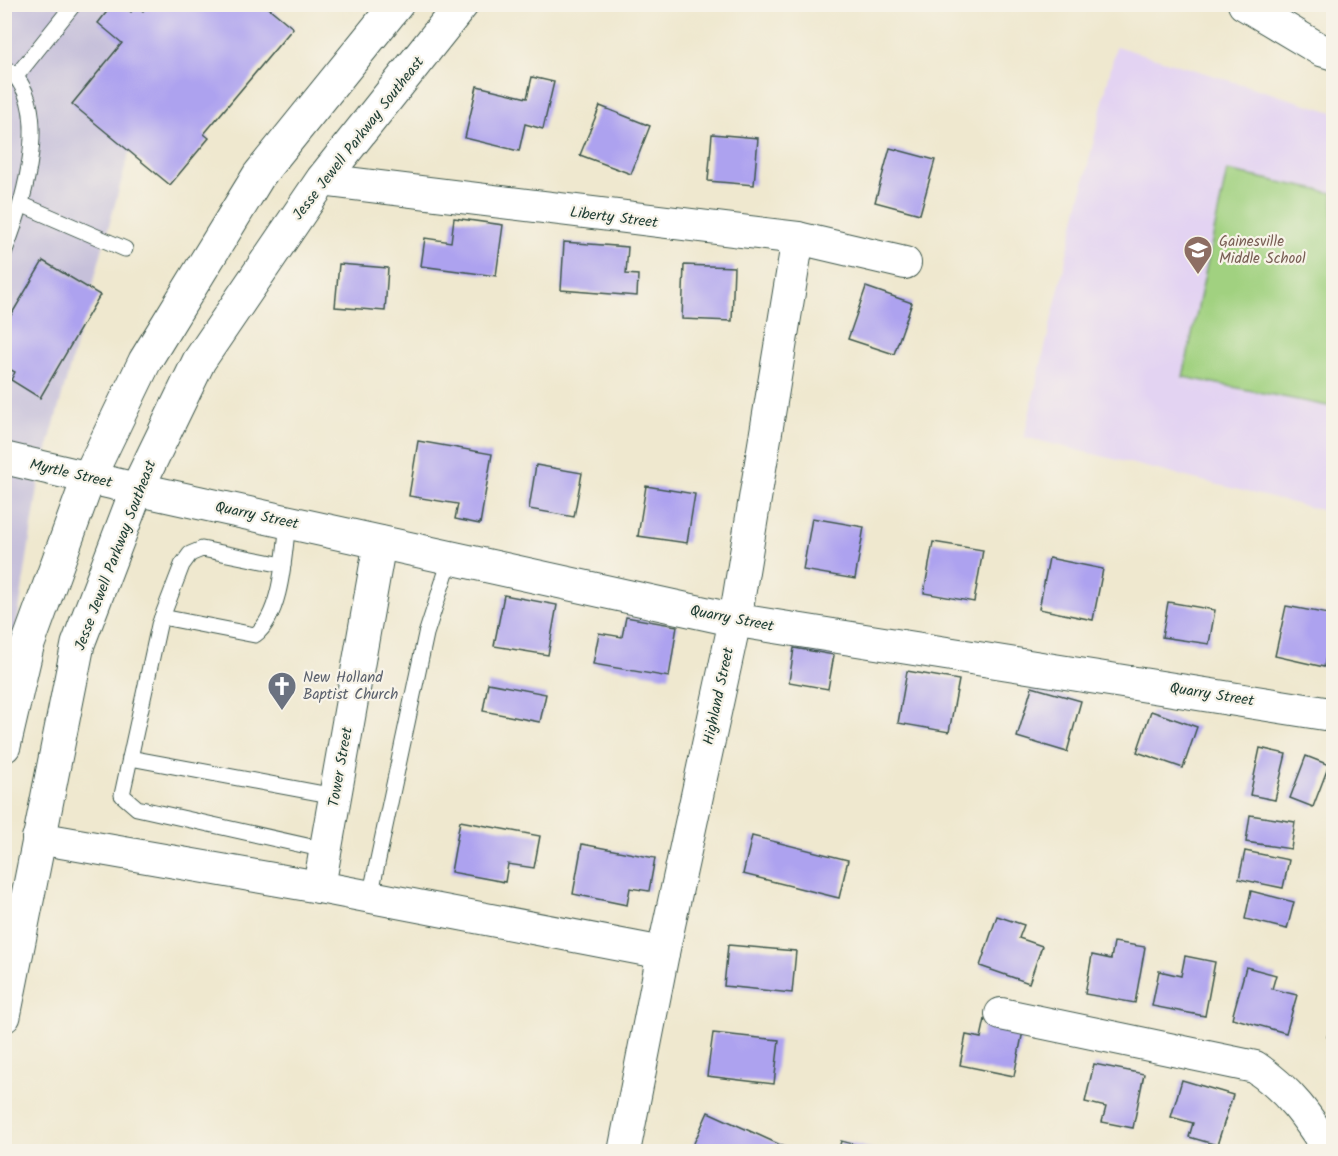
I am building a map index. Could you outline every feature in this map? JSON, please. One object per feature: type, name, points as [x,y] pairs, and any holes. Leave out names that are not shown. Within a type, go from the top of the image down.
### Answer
[{"type":"main road","points":[[4,746],[27,647],[89,477],[146,361],[259,175],[397,4]]},
{"type":"main road","name":"Jesse Jewell Parkway Southeast","points":[[4,1016],[78,644],[137,489],[199,361],[322,180],[462,4]]},
{"type":"main road","name":"Quarry Street","points":[[137,489],[735,620],[1334,716]]},
{"type":"street","points":[[1244,4],[1321,50],[1334,54]]},
{"type":"street","name":"Liberty Street","points":[[322,180],[798,238],[905,263]]},
{"type":"street","name":"Highland Street","points":[[624,1152],[663,953],[735,620],[798,238]]},
{"type":"street","name":"Myrtle Street","points":[[4,458],[137,489]]},
{"type":"street","name":"Tower Street","points":[[319,887],[380,542]]},
{"type":"street","points":[[38,838],[319,887],[663,953]]},
{"type":"street","points":[[1001,1014],[1255,1067],[1274,1080],[1301,1106],[1330,1152]]},
{"type":"lane","points":[[4,253],[22,205],[33,144],[27,95],[11,71],[74,4]]},
{"type":"lane","points":[[22,205],[125,249]]},
{"type":"lane","points":[[162,617],[255,635],[266,628],[271,618],[283,565],[288,522]]},
{"type":"lane","points":[[283,565],[202,549],[190,554],[182,566],[162,617],[122,795],[137,808],[326,850]]},
{"type":"lane","points":[[370,897],[426,634],[451,557]]},
{"type":"lane","points":[[130,758],[335,796]]},
{"type":"shaded area","points":[[5,5],[170,5],[40,475],[5,701]]},
{"type":"shaded area","name":"Gainesville Middle School","points":[[1116,46],[1333,112],[1333,513],[1024,437]]},
{"type":"green space","points":[[1227,171],[1333,193],[1333,407],[1183,377]]},
{"type":"building","points":[[113,4],[121,4],[131,12],[136,5],[143,11],[148,4],[264,4],[293,28],[204,134],[209,138],[170,185],[72,104],[122,43],[98,23]]},
{"type":"building","points":[[532,77],[554,82],[543,129],[525,124],[519,151],[465,138],[477,86],[527,98]]},
{"type":"building","points":[[600,106],[650,126],[631,174],[580,155]]},
{"type":"building","points":[[712,134],[758,138],[754,185],[708,181]]},
{"type":"building","points":[[890,148],[935,160],[920,214],[875,202]]},
{"type":"building","points":[[454,218],[503,225],[496,276],[421,266],[425,238],[451,242]]},
{"type":"building","points":[[564,242],[628,247],[626,274],[638,275],[637,296],[561,290]]},
{"type":"building","points":[[43,261],[100,295],[40,398],[11,380],[15,372],[4,366],[4,327]]},
{"type":"building","points":[[339,264],[388,268],[385,311],[335,307]]},
{"type":"building","points":[[684,265],[734,267],[732,321],[682,319]]},
{"type":"building","points":[[866,287],[912,303],[894,354],[848,339]]},
{"type":"building","points":[[418,441],[492,454],[480,524],[455,519],[458,504],[409,496]]},
{"type":"building","points":[[536,465],[582,473],[574,517],[529,509]]},
{"type":"building","points":[[646,486],[695,494],[687,543],[638,536]]},
{"type":"building","points":[[812,518],[864,527],[855,579],[803,570]]},
{"type":"building","points":[[933,542],[983,550],[974,602],[924,593]]},
{"type":"building","points":[[1049,558],[1103,569],[1093,620],[1039,609]]},
{"type":"building","points":[[504,595],[557,605],[548,655],[494,646]]},
{"type":"building","points":[[1168,602],[1215,610],[1209,644],[1162,637]]},
{"type":"building","points":[[1286,606],[1334,615],[1324,667],[1275,656]]},
{"type":"building","points":[[626,617],[677,626],[669,677],[593,664],[599,633],[622,637]]},
{"type":"building","points":[[794,648],[834,655],[828,689],[789,682]]},
{"type":"building","points":[[907,671],[959,680],[949,732],[898,723]]},
{"type":"building","points":[[488,683],[546,694],[540,722],[483,711]]},
{"type":"building","points":[[1032,687],[1081,701],[1067,752],[1017,737]]},
{"type":"building","points":[[1151,711],[1197,727],[1183,768],[1137,752]]},
{"type":"building","points":[[1260,748],[1286,754],[1275,800],[1250,795]]},
{"type":"building","points":[[1306,756],[1329,765],[1313,807],[1290,798]]},
{"type":"building","points":[[1250,815],[1295,822],[1291,849],[1246,842]]},
{"type":"building","points":[[460,821],[540,836],[534,868],[508,864],[505,882],[451,872]]},
{"type":"building","points":[[752,836],[848,860],[839,898],[743,874]]},
{"type":"building","points":[[582,844],[655,858],[649,891],[630,888],[627,905],[573,894]]},
{"type":"building","points":[[1245,851],[1289,860],[1283,888],[1239,879]]},
{"type":"building","points":[[1251,891],[1294,902],[1287,929],[1245,919]]},
{"type":"building","points":[[997,916],[1024,925],[1019,938],[1042,946],[1029,983],[980,966]]},
{"type":"building","points":[[1114,942],[1145,947],[1135,1003],[1085,994],[1092,955],[1111,959]]},
{"type":"building","points":[[728,945],[796,951],[792,993],[724,986]]},
{"type":"building","points":[[1185,956],[1215,962],[1205,1016],[1152,1006],[1159,971],[1181,976]]},
{"type":"building","points":[[1246,967],[1276,975],[1272,989],[1297,995],[1286,1033],[1232,1018]]},
{"type":"building","points":[[1334,1014],[1334,1038],[1327,1037]]},
{"type":"building","points":[[985,1019],[1024,1026],[1014,1076],[960,1065],[966,1035],[981,1038]]},
{"type":"building","points":[[713,1033],[779,1040],[774,1084],[707,1076]]},
{"type":"building","points":[[1094,1064],[1144,1074],[1133,1128],[1102,1122],[1106,1107],[1085,1102]]},
{"type":"building","points":[[1182,1080],[1233,1095],[1217,1145],[1189,1137],[1193,1123],[1171,1117]]},
{"type":"building","points":[[708,1112],[796,1152],[690,1152]]},
{"type":"building","points":[[841,1141],[879,1151],[879,1152],[838,1152]]},
{"type":"place","name":"Gainesville Middle School","points":[[1198,276]]},
{"type":"place","name":"New Holland Baptist Church","points":[[282,712]]}]
